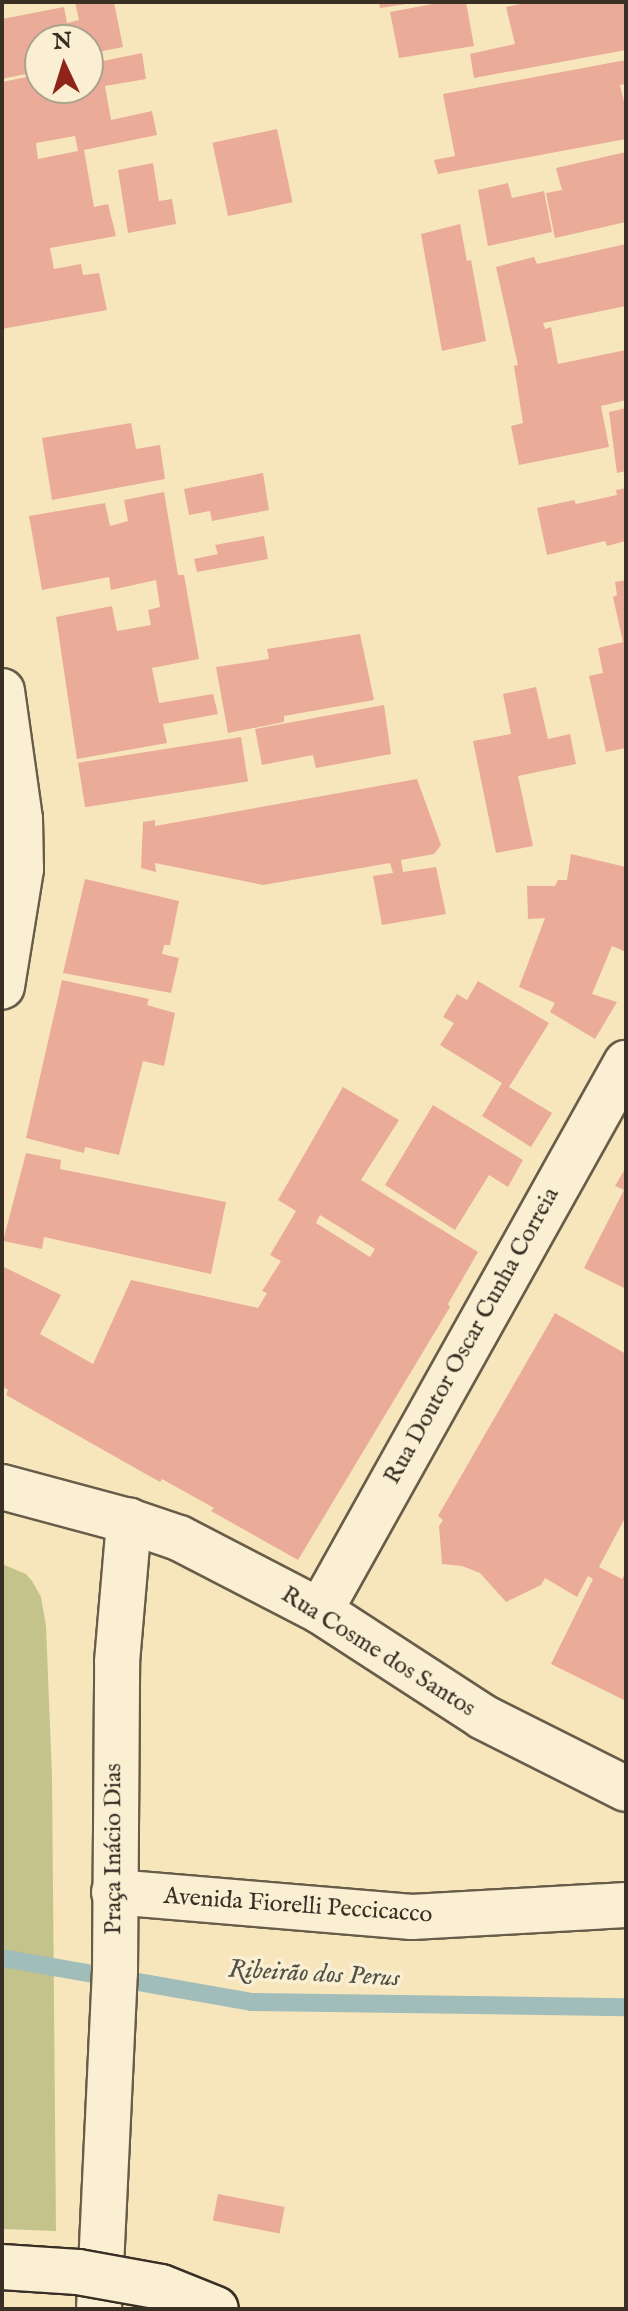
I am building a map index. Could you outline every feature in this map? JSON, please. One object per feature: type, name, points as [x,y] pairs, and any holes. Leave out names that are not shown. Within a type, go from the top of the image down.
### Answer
[{"type":"street","points":[[2,691],[20,819],[21,869],[2,986]]},
{"type":"street","name":"Rua Doutor Oscar Cunha Correia","points":[[320,1611],[626,1063]]},
{"type":"street","points":[[2,1487],[129,1521]]},
{"type":"street","name":"Rua Cosme dos Santos","points":[[129,1521],[179,1538],[320,1611],[483,1717],[626,1789]]},
{"type":"street","name":"Praça Inácio Dias","points":[[99,2309],[111,2036],[117,1662],[129,1521]]},
{"type":"street","name":"Avenida Fiorelli Peccicacco","points":[[114,1903],[412,1917],[626,1905]]},
{"type":"street","points":[[2,2267],[78,2272],[161,2287],[216,2309]]},
{"type":"shaded area","points":[[2,1564],[26,1574],[32,1581],[41,1597],[46,1626],[52,1776],[56,2231],[2,2229]]},
{"type":"building","points":[[75,2],[114,2],[123,47],[104,51],[104,24],[24,24],[24,74],[2,79],[2,19],[64,7],[67,23],[79,20]]},
{"type":"building","points":[[379,2],[405,2],[406,4],[380,8]]},
{"type":"building","points":[[443,2],[466,2],[474,46],[399,58],[390,12]]},
{"type":"building","points":[[530,2],[626,2],[626,50],[474,78],[470,54],[515,44],[506,7]]},
{"type":"building","points":[[142,53],[146,79],[105,86],[111,120],[152,111],[157,135],[84,150],[94,207],[108,204],[116,236],[50,248],[54,269],[81,264],[83,275],[99,273],[107,310],[2,329],[2,82],[24,77],[24,104],[104,104],[104,61]],"holes":[[[75,136],[78,151],[38,159],[36,143]]]},
{"type":"building","points":[[626,60],[626,84],[620,85],[626,110],[626,139],[438,174],[434,160],[455,156],[443,94]]},
{"type":"building","points":[[277,129],[293,202],[228,216],[212,143]]},
{"type":"building","points":[[626,152],[626,222],[555,238],[546,193],[562,190],[556,168]]},
{"type":"building","points":[[153,163],[159,201],[172,199],[176,224],[128,233],[118,170]]},
{"type":"building","points":[[508,183],[512,198],[544,191],[552,232],[488,246],[478,190]]},
{"type":"building","points":[[460,224],[467,261],[471,260],[486,341],[442,351],[421,234]]},
{"type":"building","points":[[626,244],[626,306],[543,323],[545,329],[551,327],[558,364],[626,350],[626,400],[601,406],[609,447],[519,465],[511,426],[523,423],[514,366],[518,365],[496,267],[534,257],[537,264]]},
{"type":"building","points":[[626,408],[626,471],[617,473],[609,412]]},
{"type":"building","points":[[131,423],[136,449],[160,445],[165,479],[52,500],[42,438]]},
{"type":"building","points":[[263,473],[269,510],[212,521],[210,511],[189,515],[184,489]]},
{"type":"building","points":[[626,488],[626,541],[607,546],[605,541],[547,555],[537,508],[617,495],[616,490]]},
{"type":"building","points":[[164,492],[178,575],[184,575],[199,659],[152,668],[159,703],[213,694],[218,714],[163,724],[167,743],[77,759],[56,617],[112,606],[117,631],[151,625],[148,610],[160,607],[156,580],[111,590],[109,577],[42,590],[29,516],[105,503],[110,526],[128,521],[124,500]]},
{"type":"building","points":[[264,536],[268,559],[197,572],[194,559],[218,554],[215,545]]},
{"type":"building","points":[[626,580],[626,748],[606,752],[589,676],[603,673],[598,648],[623,642],[613,597],[617,595],[615,582]]},
{"type":"building","points":[[360,634],[374,700],[284,716],[284,722],[228,733],[216,667],[269,659],[267,649]]},
{"type":"building","points":[[536,687],[548,739],[570,734],[576,764],[518,776],[533,846],[496,853],[473,741],[511,734],[503,694]]},
{"type":"building","points":[[384,705],[391,754],[316,768],[313,755],[262,765],[255,729]]},
{"type":"building","points":[[241,737],[248,781],[85,807],[78,763]]},
{"type":"building","points":[[417,779],[441,845],[434,854],[401,860],[403,872],[436,867],[446,914],[382,925],[373,876],[393,873],[390,863],[263,885],[155,863],[156,872],[141,868],[143,822],[155,820],[155,826]]},
{"type":"building","points":[[571,854],[626,867],[626,952],[612,946],[592,994],[617,1002],[595,1039],[550,1012],[555,1003],[519,987],[545,918],[528,919],[527,886],[555,886],[558,880],[567,880]]},
{"type":"building","points":[[85,879],[179,901],[170,945],[164,945],[162,954],[179,958],[171,993],[63,973]]},
{"type":"building","points":[[62,980],[149,999],[147,1005],[175,1013],[164,1066],[143,1061],[119,1155],[85,1147],[84,1153],[26,1138]]},
{"type":"building","points":[[478,981],[549,1023],[509,1087],[552,1113],[531,1147],[482,1116],[502,1083],[440,1045],[454,1023],[443,1017],[457,994],[467,1000]]},
{"type":"building","points":[[343,1087],[399,1120],[361,1180],[478,1252],[448,1304],[450,1307],[298,1560],[211,1511],[214,1508],[162,1479],[160,1482],[6,1395],[8,1390],[2,1386],[2,1266],[61,1295],[40,1334],[93,1364],[131,1280],[258,1308],[267,1293],[262,1291],[281,1261],[270,1255],[296,1211],[278,1200]],"holes":[[[320,1215],[375,1249],[370,1257],[316,1223]]]},
{"type":"building","points":[[433,1105],[523,1160],[508,1187],[489,1175],[455,1230],[385,1185]]},
{"type":"building","points":[[26,1153],[61,1160],[60,1169],[226,1202],[211,1274],[44,1237],[42,1249],[3,1241]]},
{"type":"building","points":[[626,1167],[626,1289],[584,1268],[624,1190],[615,1186]]},
{"type":"building","points":[[555,1313],[626,1354],[626,1516],[599,1567],[622,1579],[626,1572],[626,1701],[551,1664],[593,1579],[588,1576],[577,1597],[545,1578],[541,1585],[506,1602],[480,1573],[462,1566],[442,1564],[439,1526],[443,1520],[438,1516]]},
{"type":"building","points":[[218,2194],[285,2207],[280,2233],[213,2221]]},
{"type":"waterway","name":"Ribeirão dos Perus","points":[[2,1958],[251,2002],[626,2007]]}]
